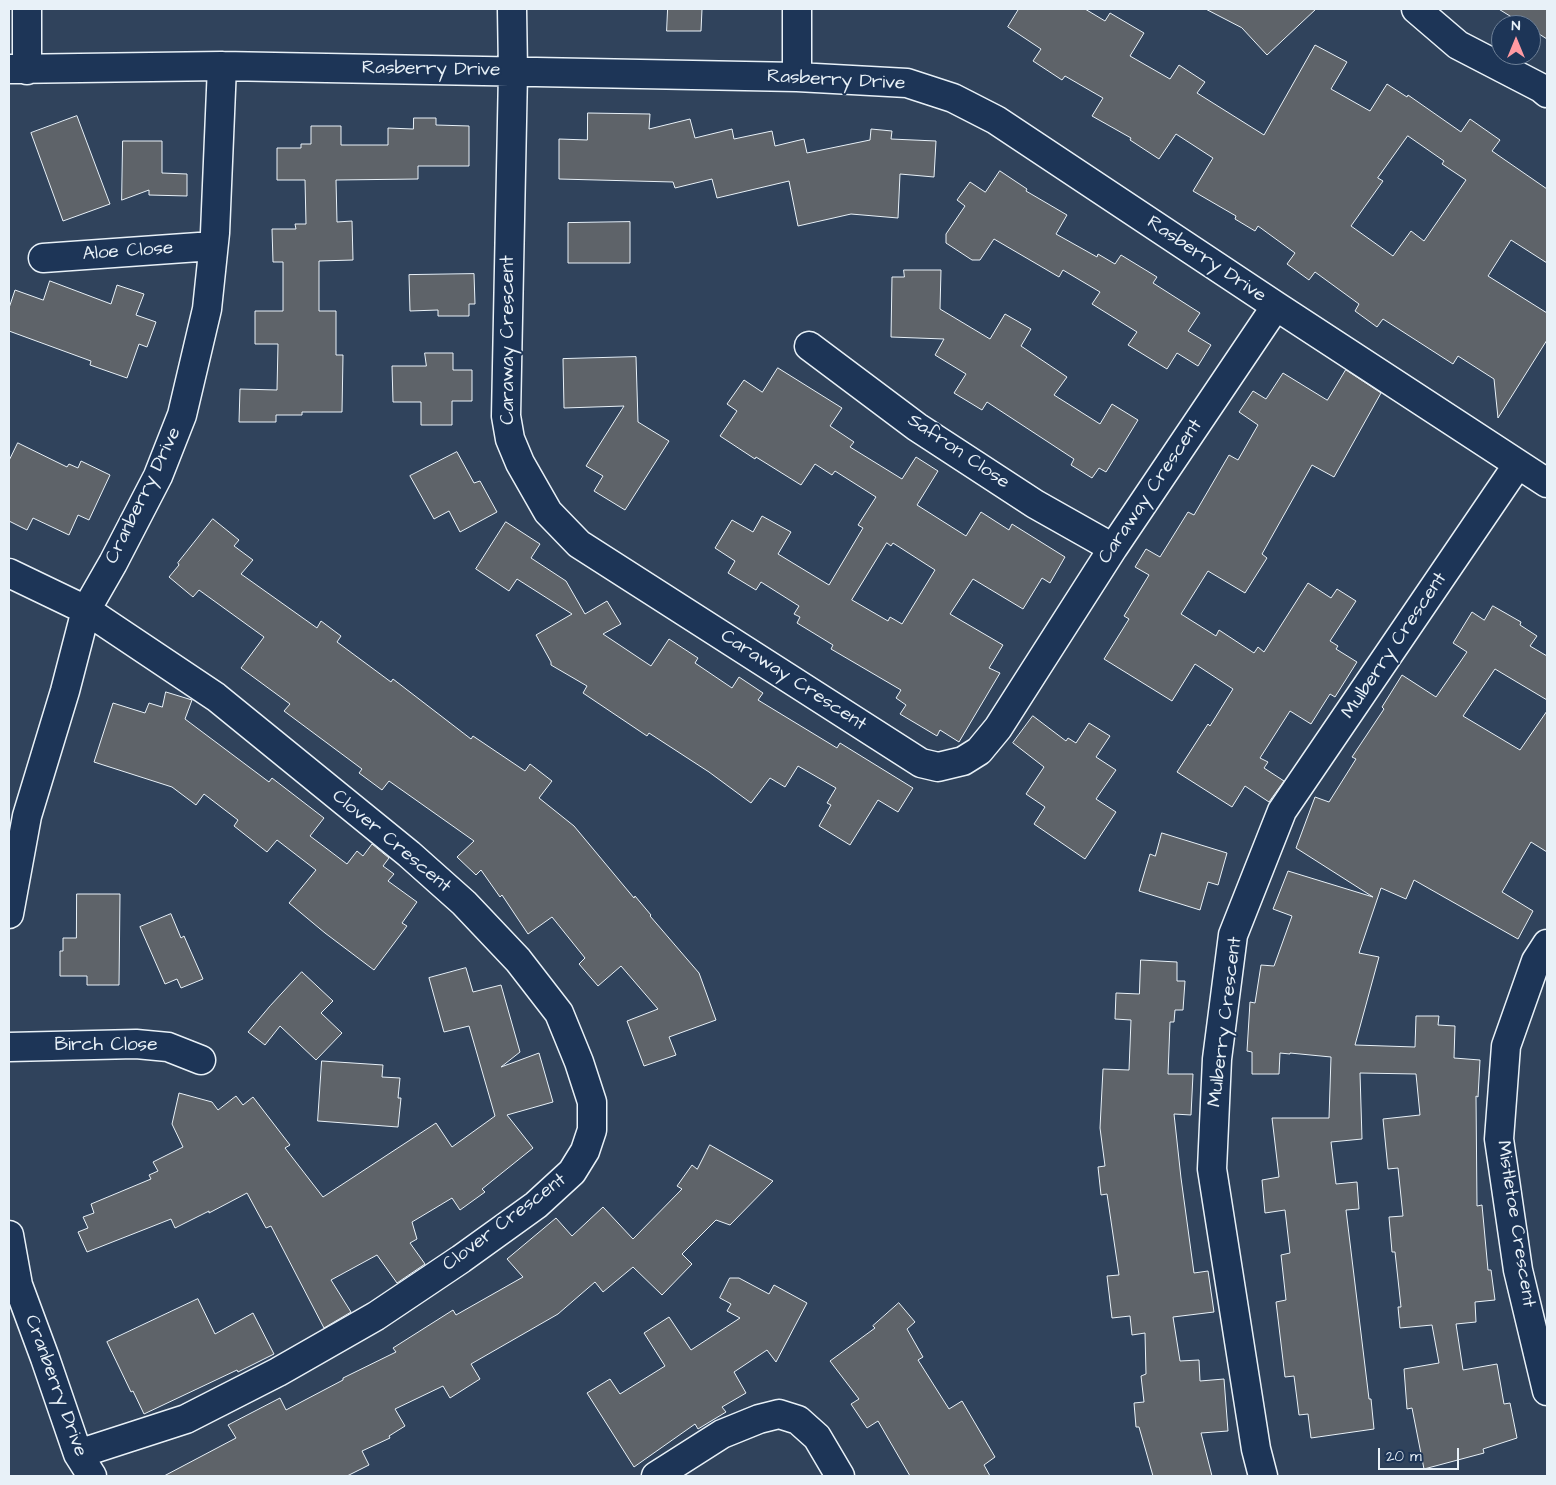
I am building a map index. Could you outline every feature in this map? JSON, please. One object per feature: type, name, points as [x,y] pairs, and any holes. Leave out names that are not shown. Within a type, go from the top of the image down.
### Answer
[{"type":"street","points":[[18,69],[27,9]]},
{"type":"street","name":"Caraway Crescent","points":[[512,9],[513,72],[506,416],[510,439],[520,462],[548,512],[579,544],[921,763],[938,767],[963,761],[979,751],[998,728],[1113,548],[1276,306]]},
{"type":"street","points":[[797,9],[797,77]]},
{"type":"street","points":[[1416,9],[1458,45],[1541,88],[1547,93]]},
{"type":"street","name":"Rasberry Drive","points":[[18,69],[222,66],[797,77],[907,83],[953,98],[996,120],[1276,306],[1547,482]]},
{"type":"street","name":"Cranberry Drive","points":[[9,914],[17,824],[64,691],[86,610],[113,563],[158,476],[182,415],[207,309],[213,246],[222,66]]},
{"type":"street","name":"Aloe Close","points":[[43,258],[213,246]]},
{"type":"street","name":"Safron Close","points":[[809,346],[917,427],[1035,504],[1113,548]]},
{"type":"street","name":"Mulberry Crescent","points":[[1263,1476],[1256,1449],[1212,1169],[1217,1059],[1234,935],[1282,811],[1518,464]]},
{"type":"street","name":"Clover Crescent","points":[[9,573],[86,610],[216,697],[409,854],[464,903],[518,960],[559,1012],[579,1062],[592,1102],[592,1130],[584,1151],[572,1172],[536,1205],[461,1259],[376,1316],[278,1372],[186,1420],[85,1465]]},
{"type":"street","name":"Mistletoe Crescent","points":[[1547,944],[1536,961],[1506,1046],[1499,1140],[1518,1270],[1547,1391]]},
{"type":"street","name":"Birch Close","points":[[9,1047],[136,1044],[168,1047],[201,1060]]},
{"type":"street","name":"Cranberry Drive","points":[[9,1235],[13,1277],[18,1285],[85,1465]]},
{"type":"street","points":[[656,1476],[722,1434],[759,1419],[778,1414],[798,1420],[817,1437],[840,1476]]},
{"type":"building","points":[[668,9],[702,9],[701,31],[667,31]]},
{"type":"building","points":[[1019,9],[1085,9],[1105,21],[1110,13],[1144,33],[1130,56],[1170,79],[1179,65],[1205,82],[1197,93],[1264,135],[1315,45],[1347,62],[1331,89],[1370,111],[1387,84],[1407,97],[1408,95],[1461,132],[1470,119],[1500,140],[1492,151],[1547,189],[1547,263],[1511,240],[1488,276],[1547,313],[1547,340],[1498,418],[1494,379],[1458,356],[1453,364],[1383,319],[1377,327],[1355,311],[1359,304],[1315,272],[1309,280],[1287,264],[1295,253],[1258,226],[1255,231],[1235,219],[1236,216],[1193,191],[1213,158],[1176,134],[1159,159],[1130,140],[1131,138],[1092,116],[1103,98],[1065,76],[1062,80],[1033,61],[1041,49],[1008,27]],"holes":[[[1408,136],[1444,161],[1442,164],[1466,180],[1424,241],[1411,231],[1393,256],[1351,226],[1383,181],[1378,178]]]},
{"type":"building","points":[[1206,9],[1316,9],[1267,55],[1242,28]]},
{"type":"building","points":[[1499,9],[1547,9],[1547,39],[1541,35],[1541,15],[1509,15]]},
{"type":"building","points":[[588,113],[650,114],[649,129],[690,119],[695,138],[732,129],[734,139],[772,131],[775,146],[804,139],[807,153],[870,140],[871,129],[892,131],[891,139],[936,141],[934,177],[900,174],[898,218],[851,214],[798,226],[789,181],[717,198],[712,179],[675,188],[673,182],[559,179],[559,139],[587,140]]},
{"type":"building","points":[[77,116],[110,204],[63,221],[31,133]]},
{"type":"building","points":[[414,118],[436,118],[436,125],[469,126],[469,166],[418,166],[418,179],[336,180],[337,222],[352,221],[353,260],[319,261],[319,311],[336,311],[336,355],[343,355],[342,412],[302,412],[302,415],[276,415],[276,422],[239,422],[240,389],[277,390],[278,344],[255,344],[255,311],[283,311],[283,262],[273,262],[272,229],[296,229],[295,224],[306,224],[305,180],[277,180],[277,148],[301,148],[301,144],[311,144],[311,126],[341,126],[341,145],[388,145],[388,128],[413,129]]},
{"type":"building","points":[[123,141],[162,141],[162,173],[187,174],[187,196],[149,195],[149,190],[122,200]]},
{"type":"building","points":[[1000,171],[1027,189],[1026,191],[1067,215],[1056,234],[1097,257],[1098,254],[1115,264],[1121,255],[1157,277],[1153,283],[1200,313],[1188,331],[1211,345],[1198,366],[1177,353],[1167,369],[1128,345],[1137,332],[1092,304],[1100,292],[1063,270],[1059,277],[994,239],[980,260],[972,260],[946,243],[946,234],[965,206],[957,200],[970,182],[985,192]]},
{"type":"building","points":[[630,222],[630,263],[568,263],[568,223]]},
{"type":"building","points":[[904,270],[941,270],[940,309],[990,339],[1005,314],[1031,329],[1021,346],[1067,377],[1054,395],[1100,424],[1112,404],[1138,420],[1106,472],[1099,468],[1092,478],[1071,465],[1074,459],[987,402],[982,410],[954,393],[966,374],[935,355],[944,339],[891,337],[892,277],[904,277]]},
{"type":"building","points":[[474,274],[475,304],[469,304],[469,316],[438,316],[438,310],[410,311],[409,275]]},
{"type":"building","points":[[50,281],[111,304],[117,285],[144,294],[136,315],[156,322],[147,347],[139,344],[127,378],[90,365],[91,361],[9,331],[9,308],[15,290],[43,300]]},
{"type":"building","points":[[425,353],[453,353],[453,370],[472,370],[472,401],[452,401],[452,425],[421,425],[421,402],[393,402],[392,366],[426,366]]},
{"type":"building","points":[[636,357],[638,422],[669,441],[625,510],[594,491],[603,476],[586,466],[624,406],[564,408],[563,359]]},
{"type":"building","points":[[778,368],[842,408],[830,426],[854,442],[850,447],[902,479],[916,457],[938,471],[917,505],[966,536],[981,512],[1009,530],[1012,524],[1065,557],[1050,583],[1042,578],[1023,609],[973,579],[950,614],[1003,645],[989,668],[1000,673],[959,742],[940,730],[937,736],[900,714],[906,705],[896,698],[901,690],[831,649],[833,645],[797,623],[800,617],[794,614],[799,606],[761,582],[756,590],[728,573],[735,561],[715,548],[732,520],[753,532],[762,516],[791,532],[778,554],[829,585],[863,528],[858,525],[876,497],[835,471],[832,475],[815,464],[801,485],[756,457],[755,459],[720,436],[737,411],[727,404],[744,380],[762,392]],"holes":[[[887,543],[891,546],[893,543],[935,570],[902,624],[890,617],[888,621],[852,600]]]},
{"type":"building","points":[[1346,370],[1381,393],[1334,477],[1312,465],[1262,554],[1267,558],[1245,593],[1208,571],[1181,614],[1216,636],[1219,630],[1254,653],[1258,647],[1264,652],[1308,583],[1331,598],[1337,589],[1356,601],[1330,641],[1338,646],[1336,649],[1357,662],[1335,697],[1330,694],[1311,724],[1290,711],[1260,758],[1268,762],[1264,768],[1284,781],[1269,802],[1245,786],[1232,807],[1177,772],[1208,724],[1210,726],[1233,689],[1195,664],[1172,701],[1104,659],[1129,619],[1124,616],[1149,575],[1135,567],[1146,549],[1160,557],[1188,512],[1194,515],[1229,455],[1238,460],[1258,425],[1239,412],[1253,391],[1266,399],[1283,373],[1327,400]]},
{"type":"building","points":[[18,443],[67,467],[69,464],[78,468],[81,461],[110,475],[89,520],[78,515],[69,535],[33,518],[27,530],[9,521],[9,461]]},
{"type":"building","points":[[457,452],[474,483],[480,481],[497,512],[460,532],[449,511],[434,519],[410,476]]},
{"type":"building","points":[[213,519],[239,540],[234,546],[253,560],[241,574],[317,628],[321,621],[341,636],[337,642],[391,682],[393,679],[471,739],[473,736],[525,771],[530,764],[552,781],[539,798],[574,826],[699,973],[716,1020],[669,1037],[676,1055],[644,1066],[627,1021],[658,1009],[621,966],[598,986],[579,964],[585,958],[552,917],[528,934],[502,895],[500,897],[481,870],[476,875],[457,857],[474,841],[389,781],[382,790],[359,773],[362,769],[284,711],[290,704],[241,668],[264,637],[199,590],[193,597],[169,577]]},
{"type":"building","points":[[506,522],[540,544],[531,558],[566,581],[585,614],[607,601],[621,624],[603,634],[651,666],[669,639],[698,658],[695,663],[732,688],[739,677],[763,693],[758,700],[837,748],[840,743],[913,788],[898,812],[878,800],[850,845],[819,826],[831,805],[827,803],[836,788],[798,766],[785,787],[770,778],[751,803],[709,772],[649,733],[647,736],[583,693],[587,686],[551,665],[536,635],[572,614],[517,579],[509,591],[476,569]]},
{"type":"building","points":[[1493,606],[1521,622],[1520,625],[1537,636],[1530,646],[1547,656],[1547,700],[1495,669],[1463,716],[1520,750],[1547,711],[1547,852],[1531,842],[1502,892],[1533,911],[1518,939],[1414,880],[1406,899],[1381,888],[1359,953],[1379,957],[1355,1045],[1415,1047],[1416,1016],[1439,1016],[1438,1025],[1455,1026],[1454,1058],[1480,1060],[1478,1097],[1476,1096],[1477,1206],[1482,1205],[1488,1270],[1491,1270],[1495,1300],[1475,1302],[1476,1322],[1456,1324],[1463,1370],[1497,1364],[1504,1404],[1510,1403],[1517,1438],[1483,1449],[1484,1453],[1424,1469],[1412,1408],[1407,1409],[1404,1369],[1439,1363],[1432,1325],[1400,1328],[1398,1307],[1401,1307],[1395,1252],[1392,1252],[1389,1217],[1403,1216],[1398,1168],[1388,1169],[1383,1119],[1420,1115],[1416,1074],[1360,1073],[1362,1139],[1331,1142],[1336,1184],[1357,1182],[1359,1209],[1346,1210],[1374,1429],[1311,1438],[1308,1414],[1299,1415],[1294,1376],[1285,1377],[1276,1302],[1286,1300],[1281,1255],[1290,1253],[1285,1210],[1265,1213],[1262,1180],[1279,1177],[1272,1118],[1329,1118],[1331,1057],[1280,1053],[1279,1074],[1252,1074],[1252,1052],[1247,1051],[1250,1002],[1255,1003],[1261,965],[1274,966],[1292,916],[1273,909],[1288,871],[1373,897],[1296,848],[1315,797],[1329,802],[1356,759],[1352,757],[1384,709],[1382,707],[1402,675],[1436,697],[1467,652],[1453,643],[1472,612],[1484,620]]},
{"type":"building","points":[[166,692],[192,700],[185,719],[269,782],[272,778],[324,818],[310,836],[347,864],[357,851],[363,856],[372,844],[389,858],[383,866],[394,874],[388,881],[417,902],[402,923],[407,926],[374,970],[289,903],[316,870],[277,840],[267,852],[234,826],[238,820],[204,794],[196,805],[172,787],[94,762],[113,703],[145,713],[149,703],[162,707]]},
{"type":"building","points":[[1033,716],[1066,741],[1068,738],[1076,743],[1089,723],[1110,736],[1096,757],[1116,770],[1096,799],[1116,812],[1085,859],[1034,824],[1045,807],[1026,794],[1044,767],[1013,743]]},
{"type":"building","points":[[1162,833],[1227,853],[1218,885],[1208,882],[1200,910],[1139,891],[1150,854],[1155,856]]},
{"type":"building","points":[[77,894],[120,894],[119,985],[87,985],[87,976],[60,976],[60,951],[63,951],[63,938],[76,938]]},
{"type":"building","points":[[171,914],[181,938],[184,936],[203,979],[181,988],[177,979],[165,984],[140,927]]},
{"type":"building","points":[[1141,960],[1177,962],[1177,981],[1185,981],[1183,1010],[1175,1010],[1174,1022],[1170,1022],[1168,1074],[1193,1074],[1191,1115],[1174,1114],[1194,1273],[1208,1271],[1214,1312],[1173,1317],[1180,1361],[1199,1360],[1200,1381],[1224,1379],[1228,1431],[1201,1433],[1212,1476],[1153,1476],[1139,1427],[1136,1427],[1134,1403],[1144,1402],[1141,1376],[1146,1374],[1145,1333],[1132,1335],[1130,1316],[1112,1318],[1107,1276],[1119,1275],[1107,1194],[1101,1195],[1098,1167],[1105,1166],[1100,1128],[1103,1069],[1129,1070],[1131,1020],[1115,1019],[1116,993],[1139,994]]},
{"type":"building","points":[[466,968],[473,992],[501,985],[520,1052],[501,1067],[539,1053],[553,1102],[507,1115],[533,1148],[482,1189],[485,1192],[460,1210],[452,1198],[412,1222],[417,1239],[410,1243],[425,1264],[397,1283],[377,1255],[331,1280],[351,1312],[324,1328],[271,1226],[266,1228],[247,1193],[175,1228],[171,1219],[87,1252],[78,1232],[88,1228],[83,1217],[94,1213],[91,1204],[151,1179],[149,1175],[158,1171],[153,1162],[183,1147],[172,1124],[179,1093],[212,1102],[218,1110],[236,1096],[243,1105],[253,1097],[290,1145],[285,1148],[323,1197],[436,1123],[452,1147],[495,1116],[469,1026],[444,1032],[429,978]]},
{"type":"building","points":[[302,972],[333,1001],[321,1013],[342,1033],[316,1060],[280,1026],[265,1045],[248,1032]]},
{"type":"building","points":[[322,1061],[383,1065],[382,1077],[400,1078],[398,1098],[401,1098],[398,1127],[318,1121]]},
{"type":"building","points":[[710,1145],[773,1181],[730,1225],[716,1220],[682,1254],[692,1264],[662,1295],[633,1267],[603,1292],[595,1282],[558,1314],[471,1364],[480,1379],[450,1398],[443,1386],[395,1409],[405,1426],[389,1436],[390,1438],[362,1451],[369,1465],[347,1476],[164,1476],[236,1438],[228,1425],[280,1398],[286,1410],[343,1380],[343,1378],[396,1352],[393,1348],[453,1310],[456,1315],[523,1277],[507,1259],[556,1218],[572,1236],[603,1207],[633,1239],[682,1189],[677,1186],[692,1165],[697,1169]]},
{"type":"building","points":[[730,1278],[739,1278],[769,1294],[774,1285],[807,1303],[776,1362],[767,1350],[734,1372],[746,1393],[722,1407],[726,1412],[698,1429],[695,1424],[634,1467],[587,1393],[610,1379],[620,1394],[665,1366],[644,1333],[669,1317],[691,1350],[740,1318],[727,1311],[731,1304],[720,1298]]},
{"type":"building","points":[[198,1299],[215,1334],[253,1313],[274,1354],[144,1414],[133,1391],[131,1392],[107,1342]]},
{"type":"building","points":[[899,1303],[915,1322],[907,1329],[923,1357],[918,1360],[949,1409],[962,1401],[995,1457],[984,1465],[990,1476],[910,1476],[878,1421],[867,1428],[851,1404],[859,1399],[830,1361],[875,1328],[873,1326]]}]
